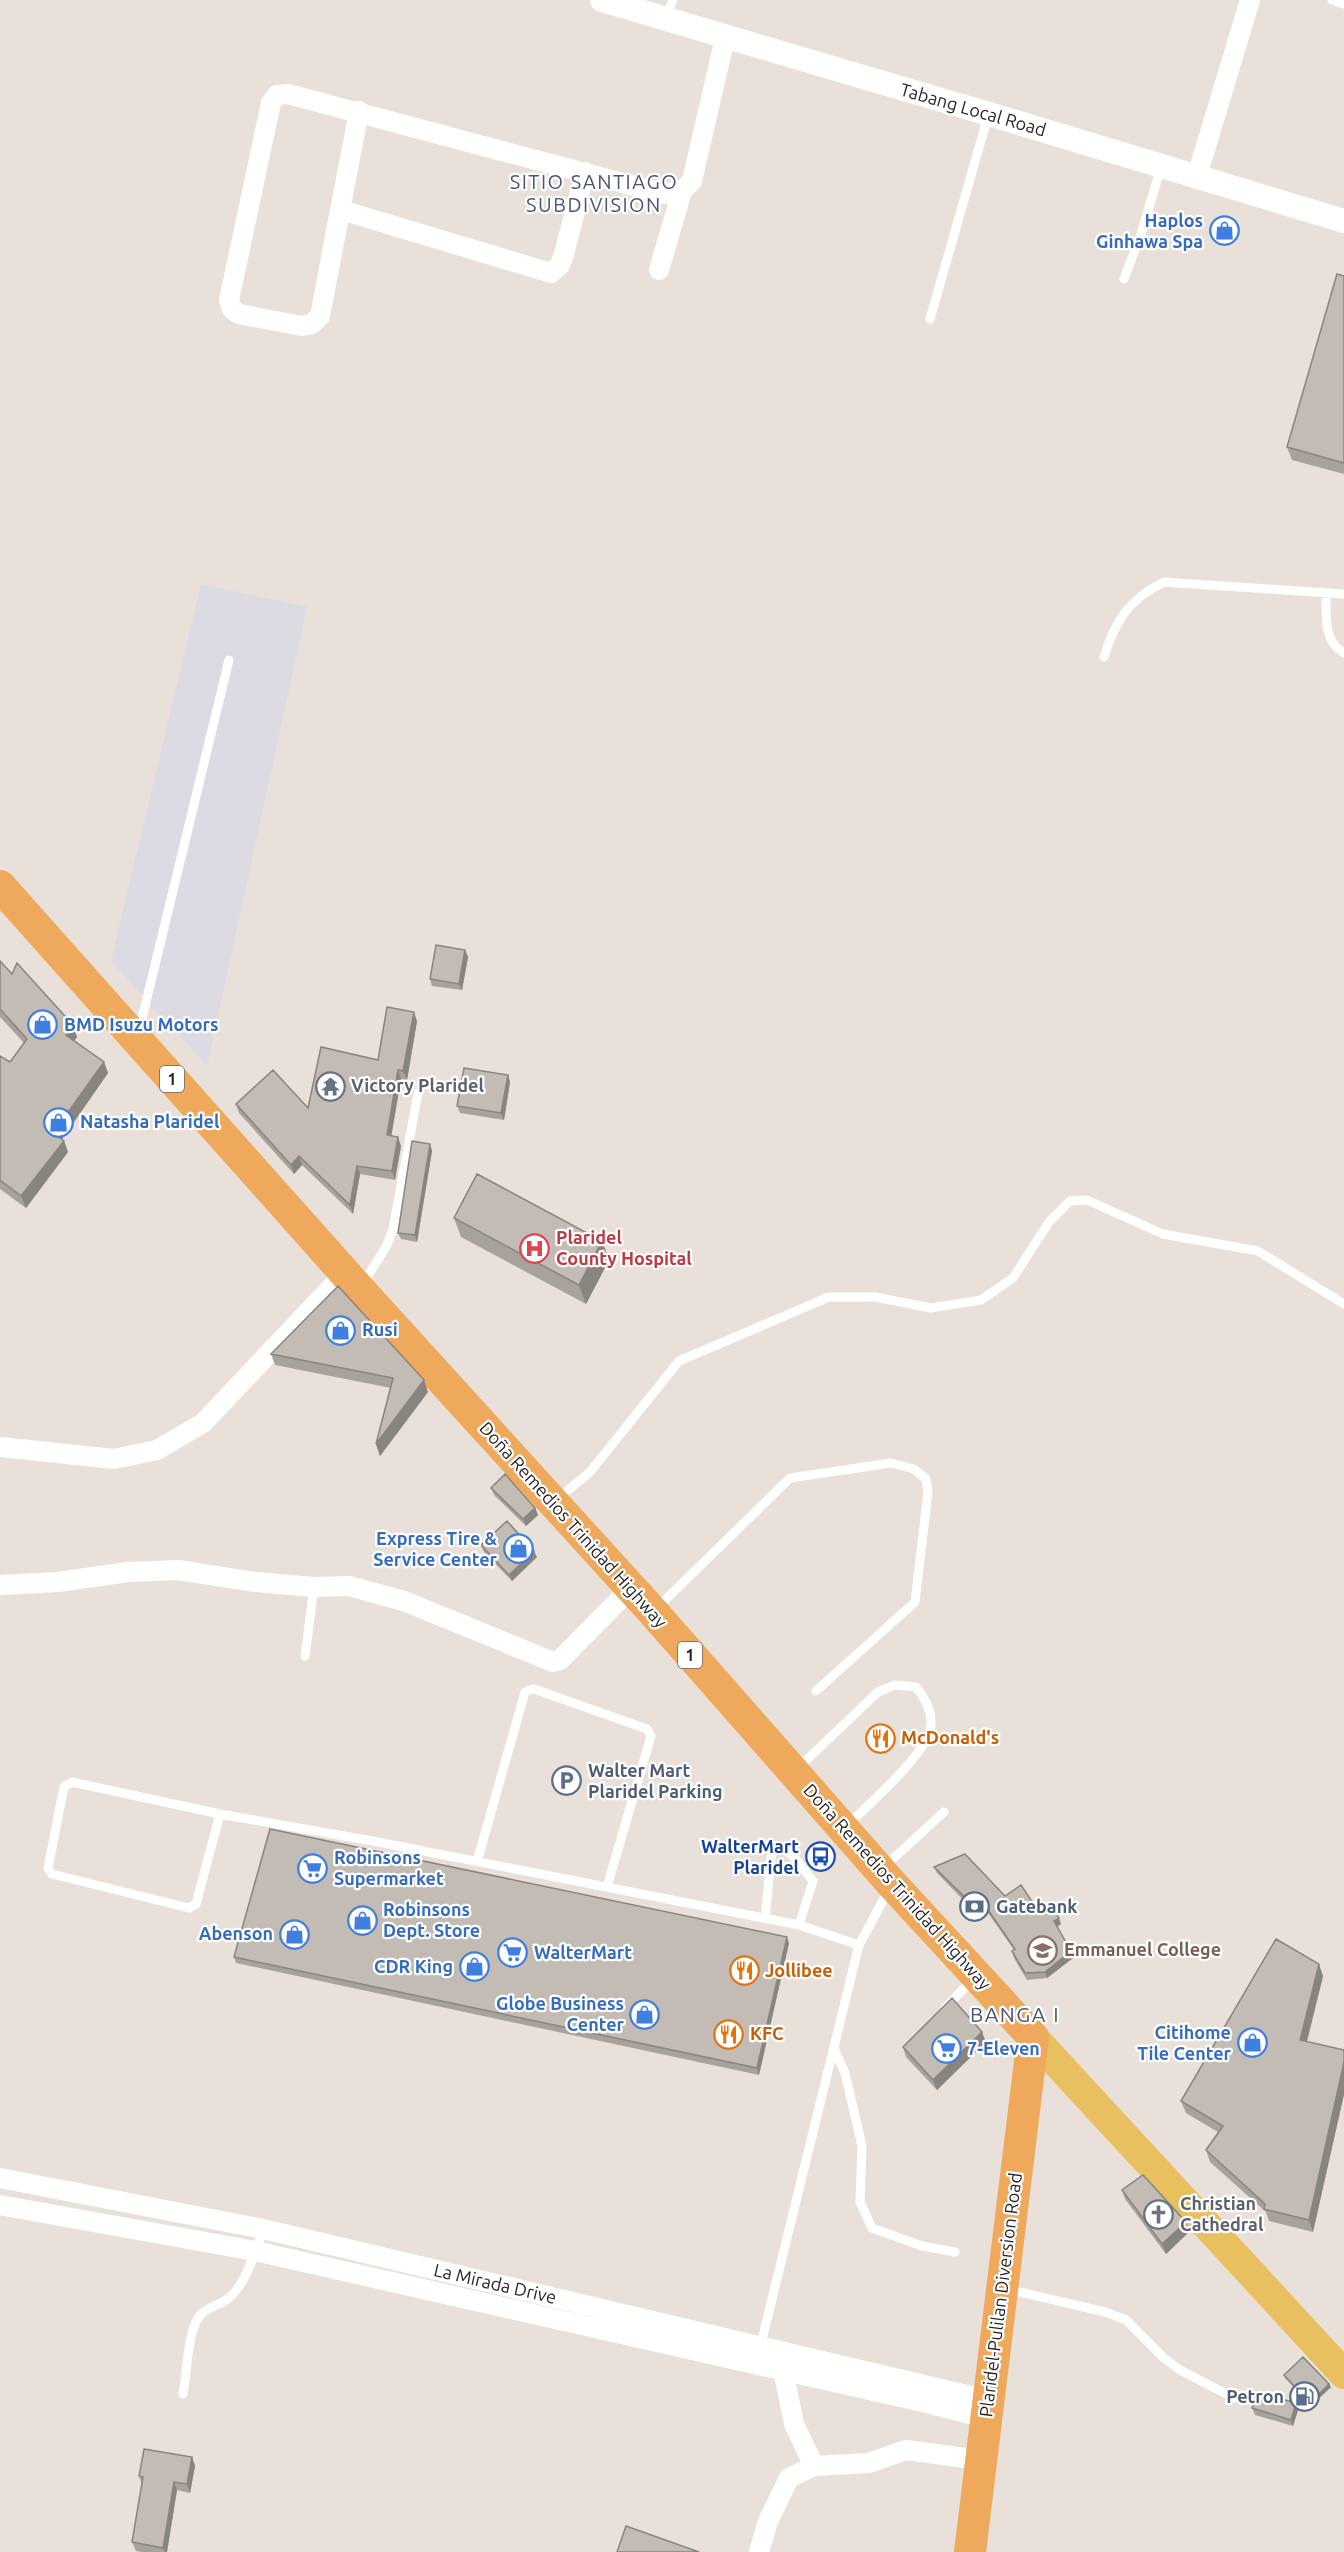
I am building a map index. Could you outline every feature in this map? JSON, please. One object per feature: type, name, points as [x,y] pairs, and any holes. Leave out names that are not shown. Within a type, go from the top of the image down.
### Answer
[{"type":"highway","name":"Doña Remedios Trinidad Highway","points":[[0,886],[352,1281],[653,1612],[886,1877],[1033,2037]]},
{"type":"highway","name":"Plaridel-Pulilan Diversion Road","points":[[970,2552],[1033,2037]]},
{"type":"main road","name":"Doña Remedios Trinidad Highway","points":[[1033,2037],[1344,2373]]},
{"type":"street","name":"Tabang Local Road","points":[[602,0],[669,9],[725,38],[1162,164],[1344,221]]},
{"type":"street","points":[[1197,176],[1250,0]]},
{"type":"street","points":[[659,270],[682,191],[692,181],[698,160],[725,38]]},
{"type":"street","points":[[359,111],[320,316],[312,324],[302,326],[239,314],[232,309],[229,300],[271,103],[277,95],[288,94],[359,111],[664,194],[682,191]]},
{"type":"street","points":[[341,210],[551,273],[560,265],[564,254],[585,172]]},
{"type":"street","points":[[0,1447],[114,1459],[157,1450],[203,1423],[352,1281]]},
{"type":"street","points":[[0,1585],[58,1582],[128,1572],[178,1570],[256,1582],[314,1587],[349,1586],[404,1600],[553,1662],[560,1660],[630,1589]]},
{"type":"street","name":"La Mirada Drive","points":[[0,2178],[263,2229],[759,2356],[783,2370],[929,2395]]},
{"type":"street","points":[[23,2209],[27,2183]]},
{"type":"street","name":"La Mirada Drive","points":[[0,2205],[255,2251],[759,2356],[987,2409]]},
{"type":"street","points":[[783,2370],[794,2424],[814,2466]]},
{"type":"street","points":[[759,2552],[768,2521],[789,2478],[814,2466],[869,2463],[906,2450],[980,2460]]},
{"type":"lane","points":[[1332,0],[1344,4]]},
{"type":"lane","points":[[930,319],[989,113]]},
{"type":"lane","points":[[1124,279],[1141,234],[1162,164]]},
{"type":"lane","points":[[1104,657],[1109,641],[1129,605],[1149,589],[1164,582],[1344,594]]},
{"type":"lane","points":[[1326,593],[1327,633],[1331,642],[1344,653]]},
{"type":"lane","points":[[137,1039],[229,660]]},
{"type":"lane","points":[[352,1281],[387,1245],[393,1229],[418,1092]]},
{"type":"lane","points":[[552,1503],[590,1472],[679,1361],[829,1297],[875,1297],[931,1308],[981,1300],[1013,1278],[1049,1222],[1070,1201],[1087,1200],[1163,1233],[1258,1251],[1344,1304]]},
{"type":"lane","points":[[653,1612],[790,1478],[891,1463],[914,1469],[926,1479],[928,1492],[915,1602],[816,1691]]},
{"type":"lane","points":[[305,1656],[314,1587]]},
{"type":"lane","points":[[793,1772],[878,1692],[895,1685],[916,1687],[925,1697],[931,1728],[922,1748],[845,1829]]},
{"type":"lane","points":[[477,1862],[525,1692],[534,1689],[647,1729],[651,1736],[607,1887]]},
{"type":"lane","points":[[220,1815],[196,1904],[189,1908],[52,1874],[48,1868],[64,1787],[72,1782],[220,1815],[477,1862],[798,1925],[859,1945]]},
{"type":"lane","points":[[759,2356],[859,1945],[886,1877],[944,1812]]},
{"type":"lane","points":[[765,1919],[771,1858],[774,1848],[780,1848],[787,1851],[813,1881],[798,1925]]},
{"type":"lane","points":[[938,2015],[977,1976]]},
{"type":"lane","points":[[834,2048],[845,2073],[862,2146],[860,2202],[872,2228],[922,2246],[955,2252]]},
{"type":"lane","points":[[183,2394],[196,2321],[203,2310],[219,2305],[233,2294],[255,2251],[263,2229]]},
{"type":"lane","points":[[1001,2287],[1106,2312],[1126,2320],[1164,2358],[1180,2370],[1234,2398]]},
{"type":"shaded area","points":[[201,584],[307,607],[207,1066],[111,961]]},
{"type":"building","points":[[1337,274],[1344,276],[1344,463],[1287,447]]},
{"type":"building","points":[[436,945],[465,950],[459,984],[430,979]]},
{"type":"building","points":[[0,961],[12,974],[17,963],[73,1025],[66,1035],[104,1062],[53,1133],[64,1141],[21,1196],[0,1180],[0,1056],[10,1062],[27,1039],[0,1009]]},
{"type":"building","points":[[387,1007],[414,1012],[403,1071],[398,1070],[387,1135],[398,1137],[392,1171],[357,1166],[350,1205],[299,1156],[291,1165],[236,1104],[273,1070],[308,1108],[321,1047],[378,1060]]},
{"type":"building","points":[[464,1068],[508,1075],[501,1113],[457,1106]]},
{"type":"building","points":[[412,1141],[430,1144],[415,1235],[398,1233]]},
{"type":"building","name":"Plaridel County Hospital","points":[[477,1174],[602,1241],[579,1285],[454,1218]]},
{"type":"building","name":"Rusi","points":[[338,1286],[424,1380],[376,1444],[393,1378],[271,1354]]},
{"type":"building","points":[[505,1474],[535,1508],[523,1519],[491,1488]]},
{"type":"building","points":[[507,1521],[534,1551],[509,1575],[481,1545]]},
{"type":"building","name":"WalterMart","points":[[270,1829],[787,1937],[757,2068],[234,1957]]},
{"type":"building","points":[[965,1854],[1005,1896],[1021,1885],[1037,1909],[1049,1902],[1059,1918],[1054,1921],[1071,1951],[1045,1972],[1025,1973],[1012,1951],[1015,1949],[984,1904],[976,1908],[934,1867]]},
{"type":"building","points":[[1276,1939],[1319,1964],[1300,2040],[1344,2050],[1344,2062],[1309,2220],[1264,2209],[1265,2204],[1206,2150],[1223,2126],[1181,2101]]},
{"type":"building","name":"7-Eleven","points":[[952,1998],[982,2032],[933,2080],[903,2047]]},
{"type":"building","name":"Christian Cathedral","points":[[1143,2175],[1186,2222],[1162,2244],[1122,2190]]},
{"type":"building","points":[[1303,2357],[1329,2384],[1310,2403],[1284,2375]]},
{"type":"building","points":[[1257,2392],[1296,2403],[1291,2420],[1252,2408]]},
{"type":"building","points":[[144,2449],[192,2457],[187,2484],[174,2482],[163,2548],[132,2542],[143,2477],[139,2476]]},
{"type":"building","points":[[626,2526],[699,2552],[617,2552]]},
{"type":"place","name":"Haplos Ginhawa Spa","points":[[1224,231]]},
{"type":"place","name":"BMD Isuzu Motors","points":[[43,1025]]},
{"type":"place","name":"Victory Plaridel","points":[[330,1086]]},
{"type":"place","name":"Natasha Plaridel","points":[[59,1122]]},
{"type":"place","name":"Plaridel County Hospital","points":[[535,1248]]},
{"type":"place","name":"Rusi","points":[[341,1330]]},
{"type":"place","name":"Express Tire & Service Center","points":[[518,1549]]},
{"type":"place","name":"McDonald's","points":[[880,1738]]},
{"type":"place","name":"Walter Mart Plaridel Parking","points":[[567,1781]]},
{"type":"place","name":"WalterMart Plaridel","points":[[820,1857]]},
{"type":"place","name":"Robinsons Supermarket","points":[[313,1868]]},
{"type":"place","name":"Gatebank","points":[[975,1907]]},
{"type":"place","name":"Robinsons Dept. Store","points":[[362,1920]]},
{"type":"place","name":"Abenson","points":[[294,1934]]},
{"type":"place","name":"Emmanuel College","points":[[1043,1950]]},
{"type":"place","name":"WalterMart","points":[[513,1953]]},
{"type":"place","name":"CDR King","points":[[474,1967]]},
{"type":"place","name":"Jollibee","points":[[744,1971]]},
{"type":"place","name":"Globe Business Center","points":[[645,2014]]},
{"type":"place","name":"KFC","points":[[729,2034]]},
{"type":"place","name":"Citihome Tile Center","points":[[1252,2043]]},
{"type":"place","name":"7-Eleven","points":[[946,2049]]},
{"type":"place","name":"Christian Cathedral","points":[[1159,2214]]},
{"type":"place","name":"Petron","points":[[1305,2397]]},
{"type":"district","name":"SITIO SANTIAGO SUBDIVISION","points":[[594,194]]},
{"type":"district","name":"BANGA I","points":[[1015,2015]]}]
